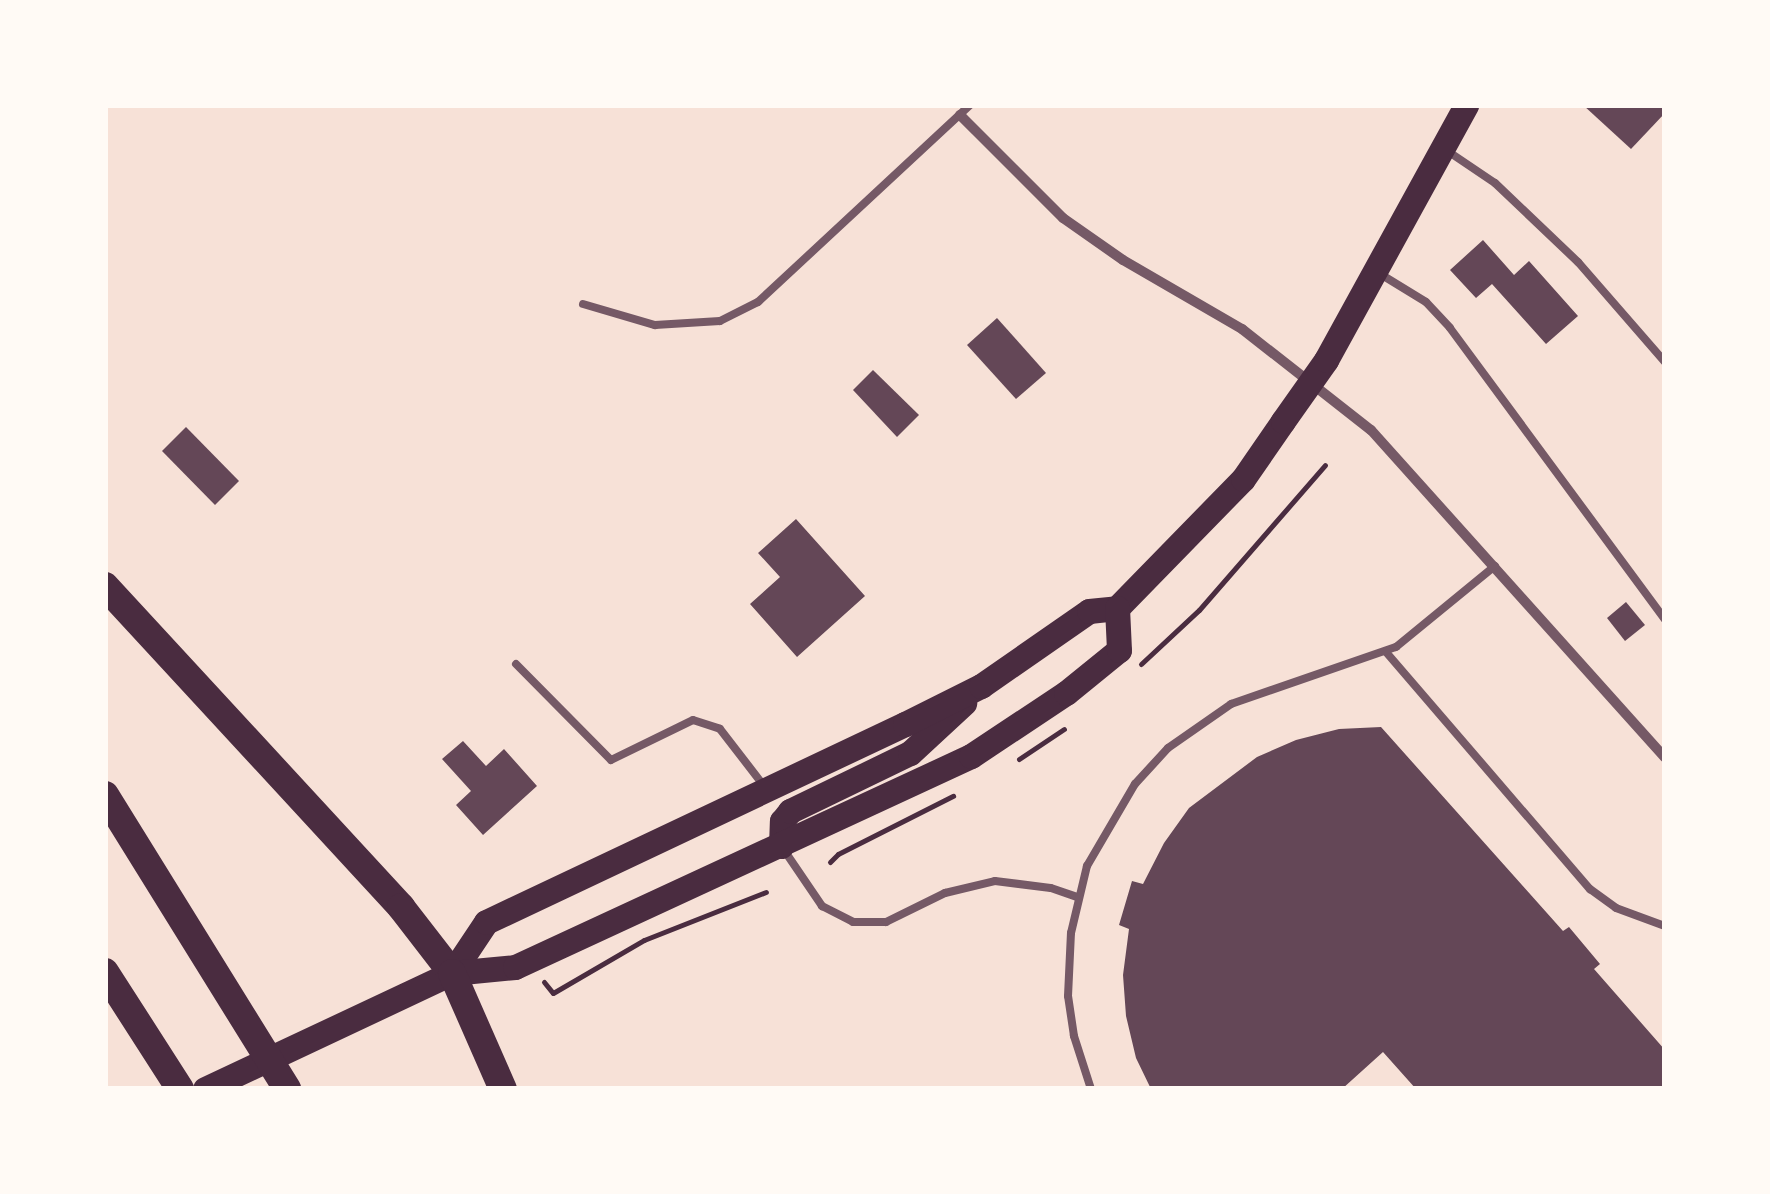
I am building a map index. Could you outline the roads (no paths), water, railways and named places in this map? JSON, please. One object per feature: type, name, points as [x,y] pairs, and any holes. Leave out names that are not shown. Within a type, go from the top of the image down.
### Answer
[{"type":"highway","points":[[105,586],[401,907],[452,972],[504,1089]]},
{"type":"highway","points":[[105,795],[287,1089]]},
{"type":"highway","points":[[112,983],[180,1089]]},
{"type":"main road","points":[[452,972],[486,922],[981,686],[1089,612],[1117,608],[1243,479],[1312,380],[1466,105]]},
{"type":"main road","points":[[205,1089],[452,972],[515,968],[929,777],[1032,718],[1118,650],[1117,608]]},
{"type":"main road","points":[[781,846],[782,821],[790,812],[910,753],[981,686]]},
{"type":"street","points":[[960,115],[1062,218],[1124,260],[1242,329],[1371,430],[1665,758]]},
{"type":"lane","points":[[950,105],[960,115]]},
{"type":"lane","points":[[583,304],[655,325],[720,321],[794,272],[970,105]]},
{"type":"lane","points":[[1443,148],[1495,183],[1578,262],[1665,362]]},
{"type":"lane","points":[[1375,271],[1426,302],[1450,328],[1665,620]]},
{"type":"lane","points":[[1091,1089],[1074,1036],[1066,970],[1077,897],[1094,849],[1134,784],[1196,726],[1231,704],[1272,686],[1386,652],[1495,566]]},
{"type":"lane","points":[[1386,652],[1590,889],[1616,908],[1665,926]]},
{"type":"lane","points":[[516,664],[610,760],[693,720],[720,730],[742,751],[766,789]]},
{"type":"lane","points":[[781,846],[822,906],[854,922],[886,922],[944,893],[995,881],[1077,897]]}]
